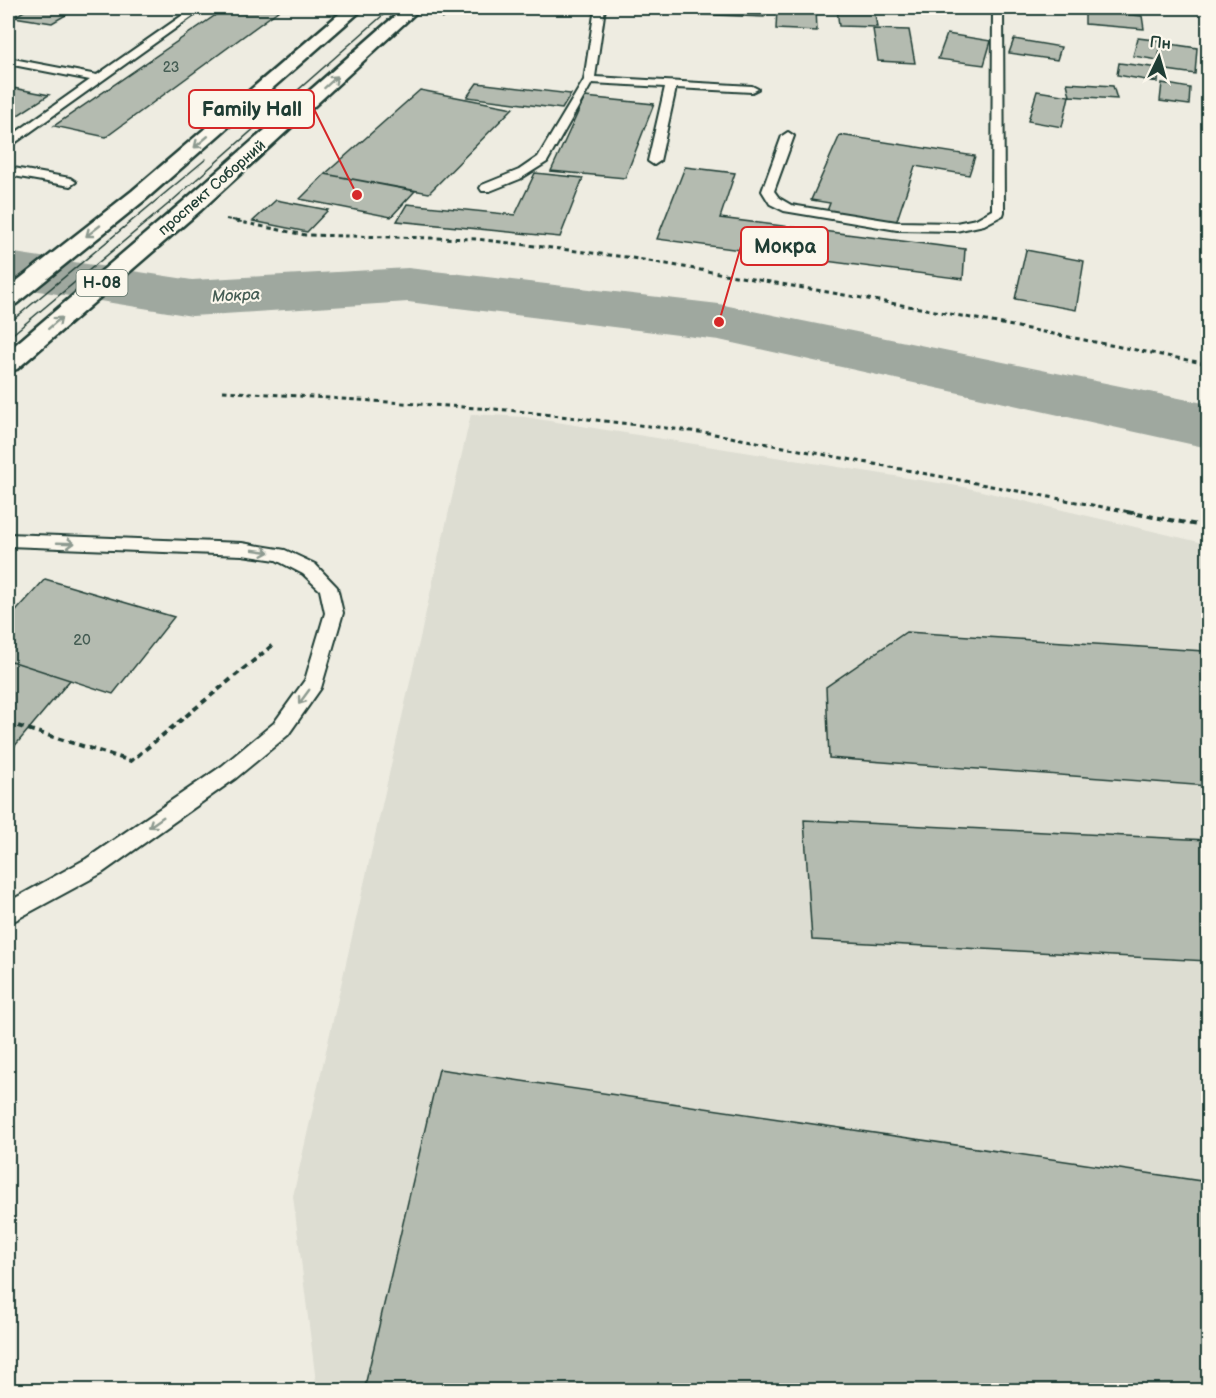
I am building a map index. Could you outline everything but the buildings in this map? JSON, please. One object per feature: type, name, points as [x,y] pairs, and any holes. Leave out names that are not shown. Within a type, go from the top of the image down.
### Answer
[{"type":"main road","name":"Н-08","points":[[8,299],[139,195],[356,8]]},
{"type":"main road","name":"проспект Соборний","points":[[9,363],[194,205],[413,8]]},
{"type":"lane","points":[[8,143],[199,8]]},
{"type":"lane","points":[[486,188],[534,168],[543,159],[589,80],[600,8]]},
{"type":"lane","points":[[788,136],[768,191],[774,201],[788,208],[927,230],[973,225],[990,219],[998,212],[998,8]]},
{"type":"lane","points":[[8,61],[100,78]]},
{"type":"lane","points":[[589,80],[752,90]]},
{"type":"lane","points":[[654,161],[671,85]]},
{"type":"lane","points":[[8,171],[70,182]]},
{"type":"lane","points":[[8,540],[242,549],[279,554],[309,569],[328,587],[334,613],[314,683],[281,729],[229,772],[94,866],[8,914]]},
{"type":"path","points":[[219,217],[305,235],[477,239],[626,257],[925,309],[1209,364]]},
{"type":"path","points":[[223,391],[508,410],[709,433],[1209,527]]},
{"type":"path","points":[[8,723],[130,761],[274,644]]},
{"type":"shaded area","points":[[471,414],[525,417],[964,487],[1208,544],[1208,1390],[317,1390],[293,1196]]},
{"type":"waterway","name":"Мокра","points":[[8,269],[192,298],[408,285],[719,322],[1208,426]]},
{"type":"tram line","points":[[8,338],[172,201],[391,8]]},
{"type":"tram line","points":[[8,324],[206,159]]},
{"type":"place","name":"Family Hall","points":[[357,195]]},
{"type":"place","name":"Мокра","points":[[719,322]]}]
